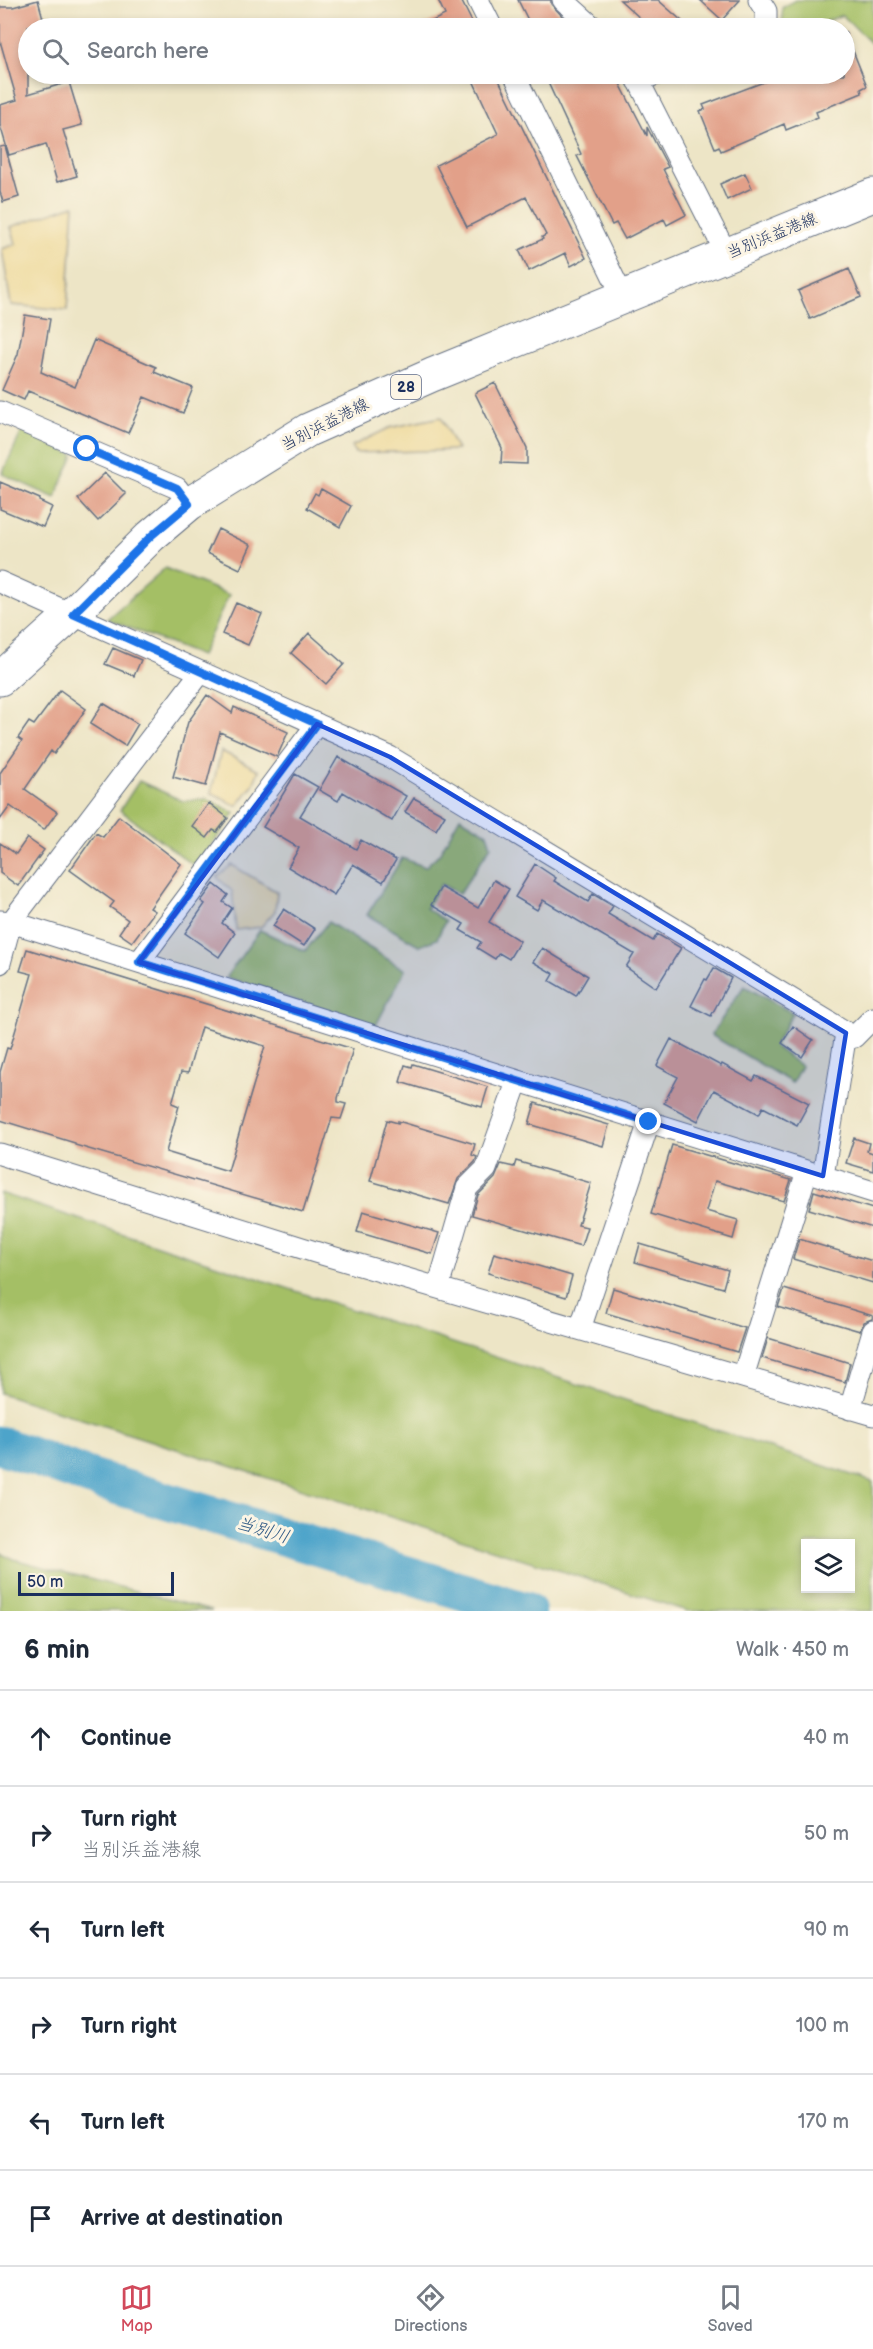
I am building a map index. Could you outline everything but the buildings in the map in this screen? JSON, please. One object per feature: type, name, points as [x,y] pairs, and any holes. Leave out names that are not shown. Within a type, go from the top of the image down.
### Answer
[{"type":"main road","name":"当別浜益港線","points":[[0,679],[73,614],[151,536],[189,504],[308,430],[432,375],[873,195]]},
{"type":"street","points":[[478,0],[487,18]]},
{"type":"street","points":[[563,0],[583,18]]},
{"type":"street","points":[[759,0],[766,11],[766,18]]},
{"type":"street","points":[[519,84],[624,297]]},
{"type":"street","points":[[647,84],[727,255]]},
{"type":"street","points":[[0,412],[177,488],[189,504]]},
{"type":"street","points":[[0,582],[390,757],[854,1037],[873,1018]]},
{"type":"street","points":[[0,963],[6,922],[201,672]]},
{"type":"street","points":[[139,962],[317,724]]},
{"type":"street","points":[[6,922],[873,1192]]},
{"type":"street","points":[[743,1377],[815,1174],[846,1033]]},
{"type":"street","points":[[438,1288],[467,1188],[486,1169],[517,1082]]},
{"type":"street","points":[[580,1329],[649,1122]]},
{"type":"street","points":[[0,1154],[438,1288],[873,1415]]},
{"type":"street","points":[[850,1409],[873,1331]]},
{"type":"highlighted area","points":[[317,724],[390,757],[846,1033],[823,1176],[517,1082],[139,962]]},
{"type":"green space","points":[[795,0],[873,0],[873,45],[855,28],[855,18],[845,18],[842,15],[835,18],[782,18],[782,8]]},
{"type":"green space","points":[[22,431],[74,455],[55,498],[2,474]]},
{"type":"green space","points":[[165,568],[229,595],[201,656],[107,619]]},
{"type":"green space","points":[[139,781],[183,801],[208,799],[235,813],[196,867],[120,810]]},
{"type":"green space","points":[[460,817],[487,833],[491,846],[459,894],[441,884],[426,908],[445,921],[437,939],[420,946],[367,915],[402,858],[425,867],[439,854]]},
{"type":"green space","points":[[328,922],[405,970],[375,1027],[226,977],[260,930],[305,951]]},
{"type":"green space","points":[[744,986],[793,1013],[774,1046],[801,1066],[792,1083],[711,1035]]},
{"type":"green space","points":[[0,1193],[873,1482],[873,1611],[687,1611],[0,1393]]},
{"type":"green space","points":[[0,1552],[13,1559],[212,1611],[0,1611]]},
{"type":"sand","points":[[74,205],[67,310],[11,305],[2,249],[16,244],[11,227]]},
{"type":"sand","points":[[441,417],[457,450],[355,453],[352,446],[389,428]]},
{"type":"sand","points":[[221,751],[259,770],[253,785],[237,806],[211,793]]},
{"type":"sand","points":[[232,865],[277,892],[275,911],[261,927],[236,930],[232,891],[217,877]]},
{"type":"waterway","name":"当別川","points":[[0,1445],[104,1482],[527,1611]]},
{"type":"route","points":[[87,449],[177,488],[189,504],[151,536],[73,614],[317,724],[139,962],[649,1122]]}]
